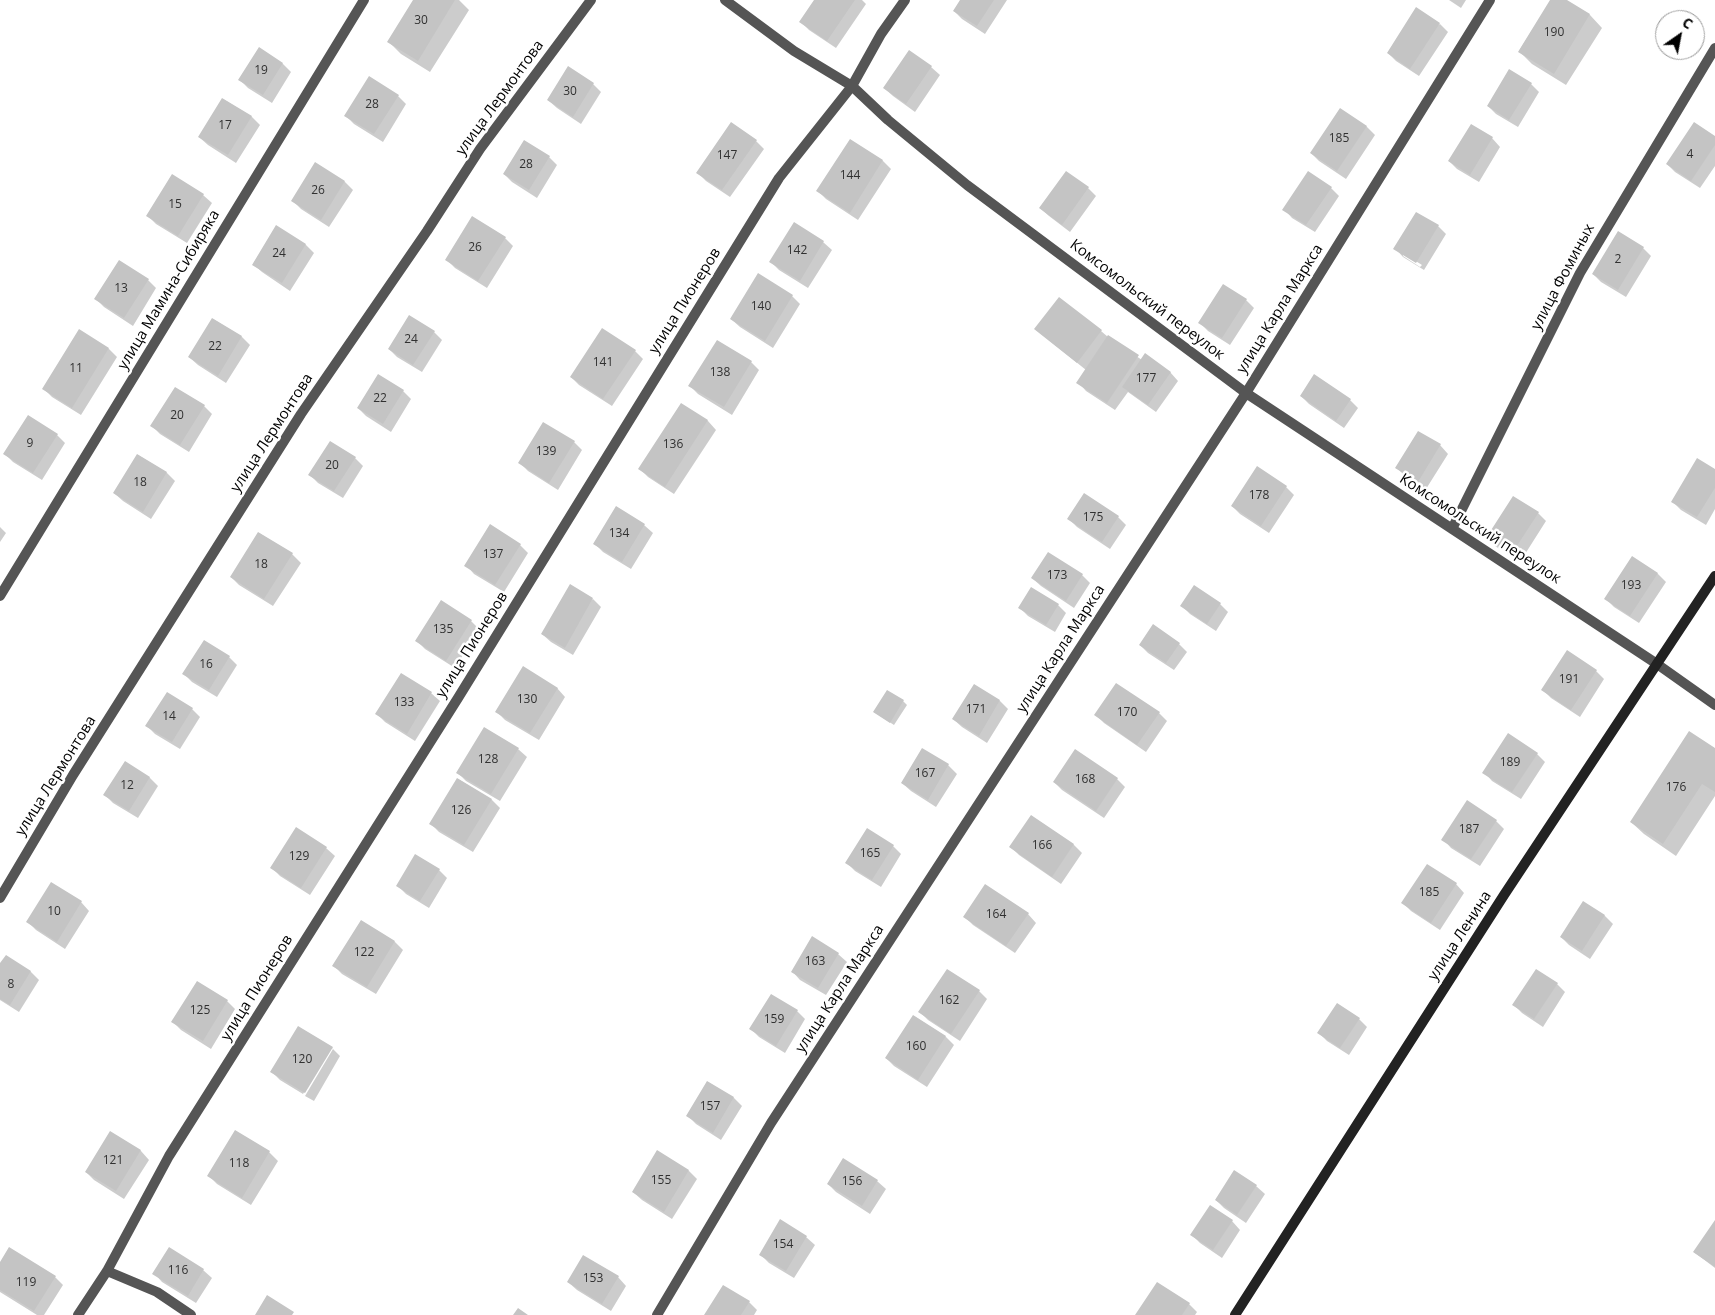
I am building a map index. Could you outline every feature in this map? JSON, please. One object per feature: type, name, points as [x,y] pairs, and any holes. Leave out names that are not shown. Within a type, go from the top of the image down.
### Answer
[{"type":"main road","name":"улица Ленина","points":[[1235,1315],[1498,904],[1715,576]]},
{"type":"street","name":"улица Мамина-Сибиряка","points":[[0,596],[364,0]]},
{"type":"street","name":"улица Лермонтова","points":[[0,898],[73,775],[301,414],[427,231],[480,149],[591,0]]},
{"type":"street","name":"Комсомольский переулок","points":[[725,0],[794,51],[852,86],[888,120],[967,185],[1246,392],[1657,664],[1715,705]]},
{"type":"street","name":"улица Пионеров","points":[[78,1315],[107,1271],[169,1156],[463,690],[779,178],[852,86],[881,34],[905,0]]},
{"type":"street","name":"улица Карла Маркса","points":[[657,1315],[771,1123],[1246,392],[1490,0]]},
{"type":"street","name":"улица Фоминых","points":[[1452,529],[1580,273],[1715,48]]},
{"type":"street","points":[[107,1271],[157,1292],[191,1315]]},
{"type":"building","points":[[413,0],[455,0],[418,61],[387,42]]},
{"type":"building","points":[[814,0],[855,0],[827,41],[799,22]]},
{"type":"building","points":[[960,0],[994,0],[977,26],[953,11]]},
{"type":"building","points":[[1550,0],[1567,0],[1590,14],[1554,74],[1518,52]]},
{"type":"building","points":[[1416,7],[1440,23],[1410,69],[1387,53]]},
{"type":"building","points":[[259,47],[283,63],[263,95],[238,80]]},
{"type":"building","points":[[909,50],[932,66],[906,104],[883,88]]},
{"type":"building","points":[[568,66],[594,83],[573,117],[547,100]]},
{"type":"building","points":[[1509,69],[1532,83],[1509,120],[1487,106]]},
{"type":"building","points":[[369,76],[399,95],[374,134],[344,116]]},
{"type":"building","points":[[222,98],[252,116],[228,155],[198,137]]},
{"type":"building","points":[[1340,108],[1367,126],[1337,171],[1310,153]]},
{"type":"building","points":[[731,122],[757,140],[722,190],[696,173]]},
{"type":"building","points":[[1694,122],[1715,136],[1715,145],[1691,181],[1666,164]]},
{"type":"building","points":[[1471,124],[1493,137],[1470,175],[1448,161]]},
{"type":"building","points":[[850,139],[883,160],[850,213],[816,191]]},
{"type":"building","points":[[524,140],[550,156],[529,190],[503,174]]},
{"type":"building","points":[[315,162],[345,181],[321,220],[291,201]]},
{"type":"building","points":[[1066,171],[1089,187],[1062,225],[1039,208]]},
{"type":"building","points":[[1308,171],[1332,187],[1306,225],[1282,210]]},
{"type":"building","points":[[172,174],[204,194],[178,236],[146,216]]},
{"type":"building","points":[[1416,212],[1439,225],[1416,263],[1393,249]]},
{"type":"building","points":[[472,216],[506,237],[478,281],[445,260]]},
{"type":"building","points":[[794,222],[824,241],[800,281],[769,262]]},
{"type":"building","points":[[276,225],[306,244],[282,283],[252,265]]},
{"type":"building","points":[[1618,231],[1644,247],[1618,290],[1592,274]]},
{"type":"building","points":[[119,260],[149,279],[124,318],[94,299]]},
{"type":"building","points":[[758,273],[793,295],[765,341],[730,319]]},
{"type":"building","points":[[1223,284],[1247,299],[1222,338],[1198,323]]},
{"type":"building","points":[[1059,297],[1102,330],[1077,363],[1034,329]]},
{"type":"building","points":[[409,315],[435,331],[413,365],[388,349]]},
{"type":"building","points":[[212,318],[242,336],[218,376],[188,357]]},
{"type":"building","points":[[602,328],[636,350],[603,399],[570,377]]},
{"type":"building","points":[[79,329],[109,348],[72,408],[42,389]]},
{"type":"building","points":[[1108,335],[1139,355],[1107,403],[1076,383]]},
{"type":"building","points":[[717,340],[752,361],[724,407],[688,386]]},
{"type":"building","points":[[1145,353],[1171,372],[1148,405],[1122,387]]},
{"type":"building","points":[[378,374],[404,390],[383,424],[357,408]]},
{"type":"building","points":[[1314,374],[1351,399],[1336,421],[1300,396]]},
{"type":"building","points":[[175,387],[205,405],[180,445],[150,426]]},
{"type":"building","points":[[681,403],[708,420],[665,487],[638,469]]},
{"type":"building","points":[[28,415],[58,434],[33,473],[3,454]]},
{"type":"building","points":[[543,422],[575,441],[549,483],[518,463]]},
{"type":"building","points":[[1418,431],[1441,444],[1418,482],[1395,468]]},
{"type":"building","points":[[330,441],[356,457],[334,491],[308,475]]},
{"type":"building","points":[[137,454],[167,472],[143,512],[113,493]]},
{"type":"building","points":[[1697,458],[1715,469],[1715,488],[1697,517],[1671,502]]},
{"type":"building","points":[[1257,466],[1287,486],[1261,526],[1231,506]]},
{"type":"building","points":[[1084,493],[1119,516],[1102,542],[1067,519]]},
{"type":"building","points":[[1513,496],[1539,512],[1511,555],[1486,538]]},
{"type":"building","points":[[616,506],[645,524],[622,562],[593,544]]},
{"type":"building","points":[[490,524],[521,544],[495,585],[464,566]]},
{"type":"building","points":[[258,532],[293,553],[264,599],[230,577]]},
{"type":"building","points":[[1048,552],[1083,574],[1066,601],[1031,578]]},
{"type":"building","points":[[1632,556],[1658,573],[1630,616],[1604,599]]},
{"type":"building","points":[[570,584],[593,598],[565,648],[541,634]]},
{"type":"building","points":[[1194,585],[1221,603],[1207,624],[1180,606]]},
{"type":"building","points":[[1031,587],[1059,604],[1046,625],[1018,608]]},
{"type":"building","points":[[441,600],[472,620],[446,661],[415,641]]},
{"type":"building","points":[[1153,624],[1180,643],[1166,663],[1139,645]]},
{"type":"building","points":[[204,640],[230,656],[209,690],[182,674]]},
{"type":"building","points":[[1567,650],[1597,670],[1571,710],[1541,690]]},
{"type":"building","points":[[523,666],[558,688],[530,733],[495,712]]},
{"type":"building","points":[[401,673],[432,692],[407,734],[375,714]]},
{"type":"building","points":[[1116,683],[1160,712],[1137,745],[1094,715]]},
{"type":"building","points":[[974,684],[1000,700],[979,736],[952,719]]},
{"type":"building","points":[[887,690],[904,700],[890,723],[873,712]]},
{"type":"building","points":[[167,692],[193,708],[172,742],[145,726]]},
{"type":"building","points":[[484,727],[519,748],[491,794],[456,773]]},
{"type":"building","points":[[1689,731],[1715,748],[1715,792],[1702,784],[1663,844],[1630,822]]},
{"type":"building","points":[[1508,733],[1538,753],[1512,792],[1482,773]]},
{"type":"building","points":[[922,748],[949,764],[928,800],[901,783]]},
{"type":"building","points":[[1075,749],[1118,778],[1096,811],[1053,782]]},
{"type":"building","points":[[125,761],[150,777],[129,811],[103,795]]},
{"type":"building","points":[[457,778],[492,799],[464,845],[429,824]]},
{"type":"building","points":[[1467,800],[1497,820],[1471,859],[1441,840]]},
{"type":"building","points":[[1031,815],[1074,844],[1052,877],[1009,847]]},
{"type":"building","points":[[296,827],[327,847],[301,888],[270,868]]},
{"type":"building","points":[[867,828],[894,845],[872,880],[845,863]]},
{"type":"building","points":[[415,854],[440,869],[420,901],[396,886]]},
{"type":"building","points":[[1427,864],[1457,883],[1431,923],[1401,903]]},
{"type":"building","points":[[51,882],[82,901],[57,942],[26,922]]},
{"type":"building","points":[[985,884],[1029,913],[1006,946],[963,917]]},
{"type":"building","points":[[1583,901],[1605,915],[1582,951],[1560,937]]},
{"type":"building","points":[[361,920],[395,941],[367,987],[332,966]]},
{"type":"building","points":[[812,936],[839,953],[818,988],[791,972]]},
{"type":"building","points":[[6,955],[31,971],[10,1005],[0,999],[0,963]]},
{"type":"building","points":[[947,969],[980,990],[951,1034],[918,1012]]},
{"type":"building","points":[[1536,969],[1558,983],[1534,1019],[1512,1005]]},
{"type":"building","points":[[197,981],[228,1000],[203,1041],[171,1022]]},
{"type":"building","points":[[771,994],[798,1010],[776,1046],[749,1029]]},
{"type":"building","points":[[1337,1003],[1360,1018],[1340,1048],[1317,1033]]},
{"type":"building","points":[[913,1015],[946,1036],[918,1080],[885,1058]]},
{"type":"building","points":[[298,1026],[333,1047],[305,1093],[270,1072]]},
{"type":"building","points":[[707,1081],[734,1097],[713,1133],[686,1116]]},
{"type":"building","points":[[235,1130],[270,1151],[242,1198],[207,1176]]},
{"type":"building","points":[[110,1131],[141,1150],[116,1191],[85,1172]]},
{"type":"building","points":[[657,1150],[689,1170],[664,1212],[632,1192]]},
{"type":"building","points":[[843,1158],[878,1180],[862,1206],[827,1184]]},
{"type":"building","points":[[1234,1170],[1257,1185],[1237,1215],[1215,1200]]},
{"type":"building","points":[[1210,1205],[1233,1220],[1213,1250],[1190,1235]]},
{"type":"building","points":[[780,1219],[807,1236],[786,1271],[759,1255]]},
{"type":"building","points":[[1715,1220],[1715,1267],[1693,1252]]},
{"type":"building","points":[[9,1247],[56,1276],[34,1311],[0,1290],[0,1262]]},
{"type":"building","points":[[169,1247],[204,1269],[188,1296],[152,1274]]},
{"type":"building","points":[[583,1255],[619,1276],[602,1304],[567,1282]]},
{"type":"building","points":[[1157,1282],[1190,1303],[1182,1315],[1135,1315]]},
{"type":"building","points":[[723,1285],[750,1301],[741,1315],[704,1315]]},
{"type":"building","points":[[267,1295],[294,1312],[292,1315],[255,1315]]},
{"type":"building","points":[[518,1308],[528,1315],[513,1315]]}]
